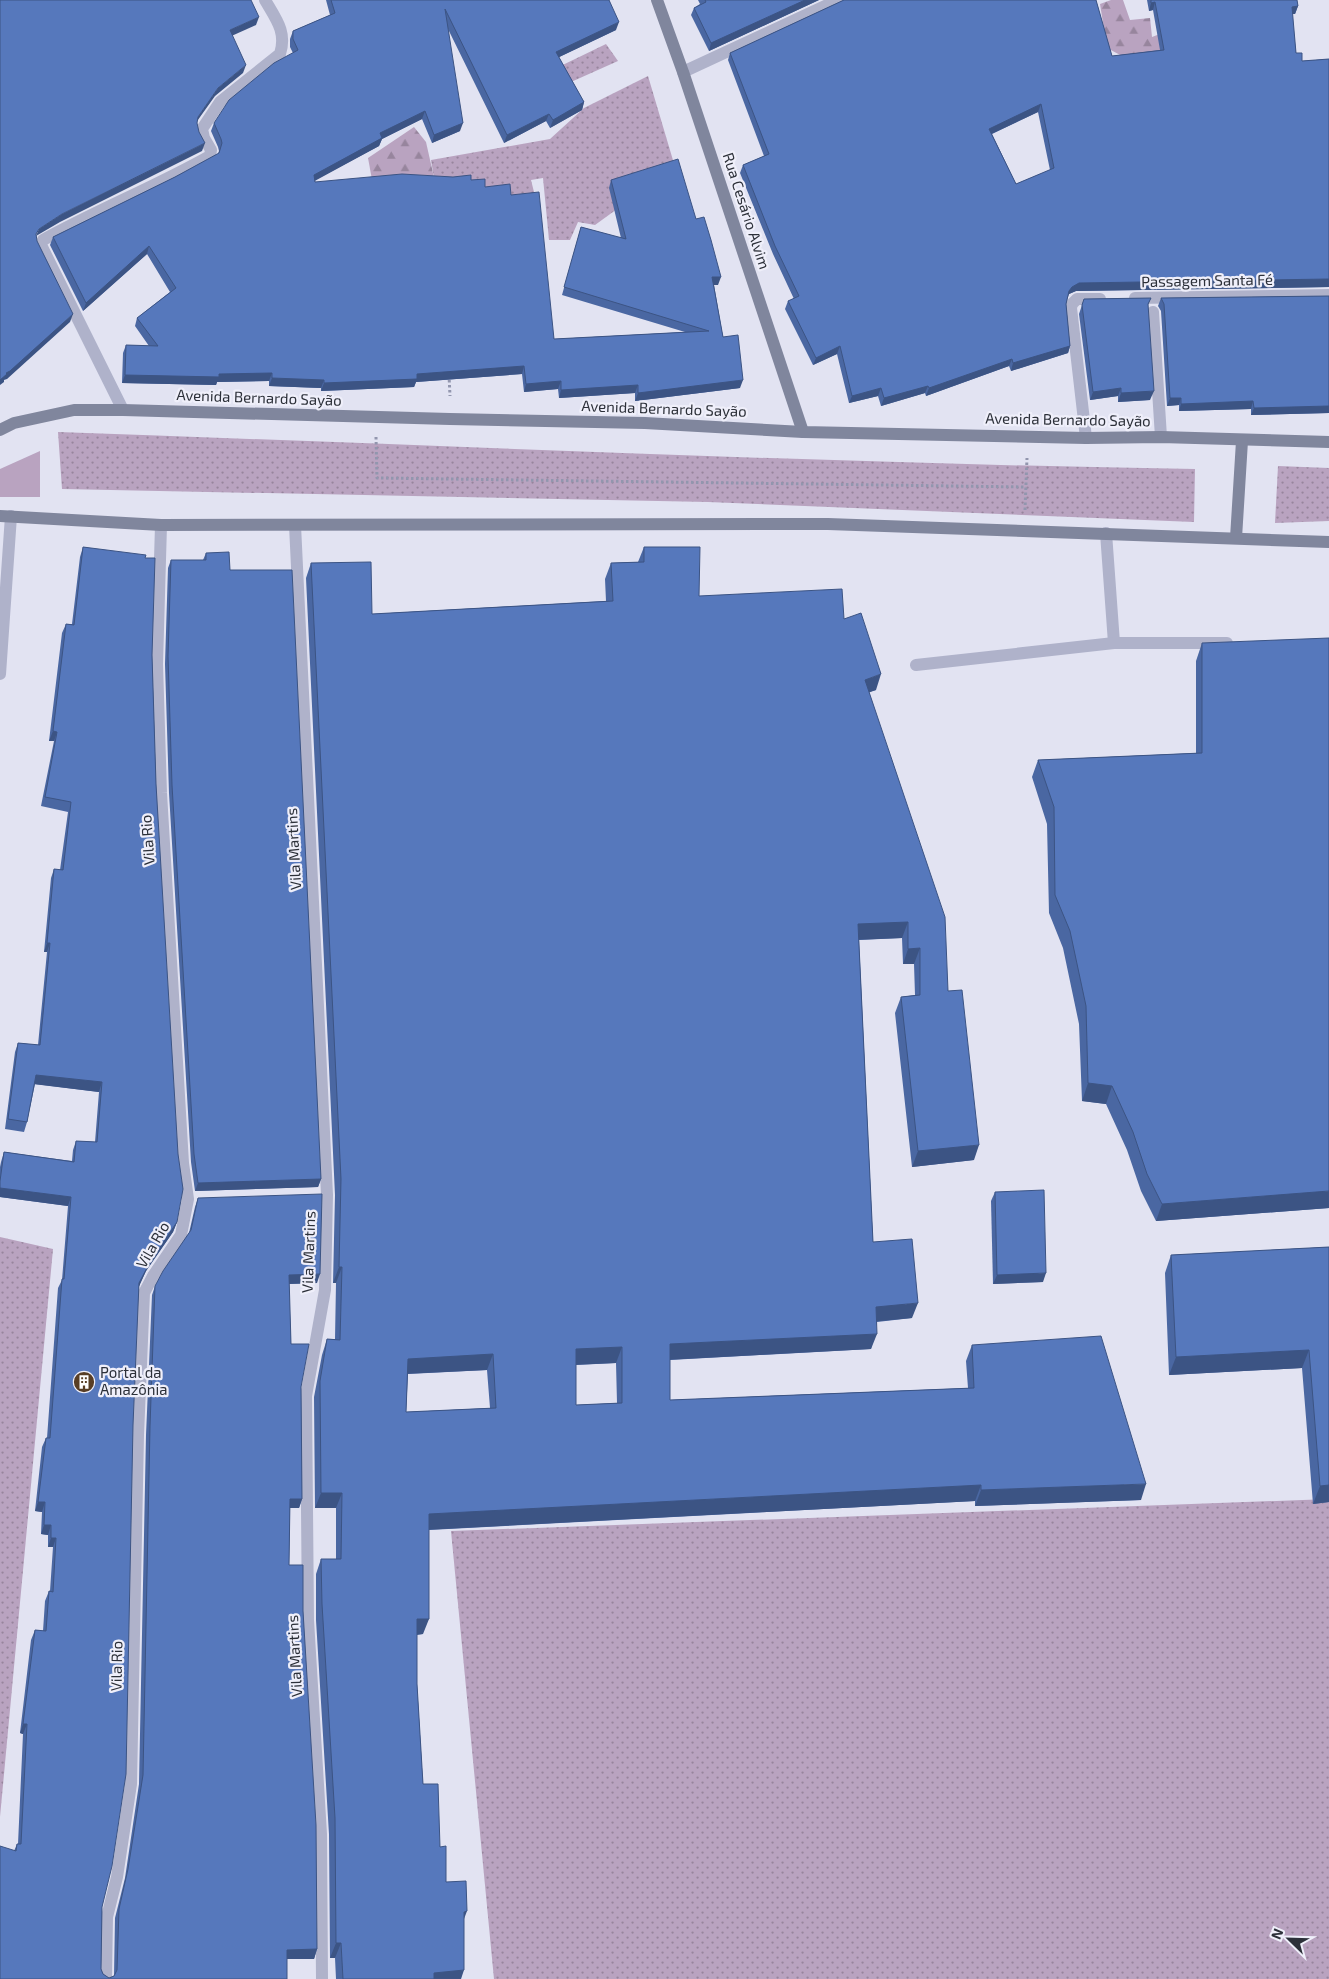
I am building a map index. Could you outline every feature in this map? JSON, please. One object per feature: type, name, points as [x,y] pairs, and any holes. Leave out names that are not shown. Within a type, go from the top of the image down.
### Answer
[{"type":"street","points":[[123,410],[41,245],[43,240],[81,219],[141,192],[210,156],[211,150],[204,138],[202,129],[215,107],[280,54],[284,43],[282,34],[265,0]]},
{"type":"street","name":"Rua Cesário Alvim","points":[[657,0],[683,72],[803,432]]},
{"type":"street","points":[[683,72],[838,0]]},
{"type":"street","name":"Passagem Santa Fé","points":[[1086,438],[1071,308],[1077,299],[1329,295]]},
{"type":"street","points":[[1153,312],[1161,437]]},
{"type":"street","name":"Avenida Bernardo Sayão","points":[[0,430],[14,423],[74,410],[123,410],[375,418],[645,423],[803,432],[1086,438],[1161,437],[1242,441],[1329,442]]},
{"type":"street","points":[[1236,538],[1242,441]]},
{"type":"street","points":[[0,674],[6,516],[161,525],[828,524],[1329,542]]},
{"type":"street","name":"Vila Martins","points":[[295,524],[326,1290],[306,1396],[308,1620],[321,1834],[322,1979]]},
{"type":"street","name":"Vila Rio","points":[[106,1979],[108,1917],[117,1878],[131,1784],[138,1435],[144,1293],[153,1276],[182,1235],[193,1199],[183,1163],[162,793],[157,664],[161,525]]},
{"type":"street","points":[[1106,534],[1114,643]]},
{"type":"street","points":[[916,665],[1114,643],[1241,643]]},
{"type":"path","points":[[449,370],[450,419]]},
{"type":"path","points":[[375,418],[377,478],[1026,487]]},
{"type":"path","points":[[1025,518],[1027,458]]},
{"type":"green space","points":[[1111,0],[1123,0],[1130,20],[1150,18],[1152,37],[1165,32],[1171,61],[1124,57],[1107,48],[1100,4]]},
{"type":"green space","points":[[606,44],[618,61],[533,99],[542,75]]},
{"type":"green space","points":[[648,76],[675,167],[595,225],[578,222],[570,240],[549,240],[543,178],[531,180],[536,200],[508,203],[434,178],[431,160],[550,139],[584,108]]},
{"type":"green space","points":[[414,127],[426,142],[435,182],[375,196],[368,158]]},
{"type":"green space","points":[[58,432],[769,458],[1195,469],[1194,522],[708,502],[62,489]]},
{"type":"green space","points":[[40,451],[40,497],[0,497],[0,469]]},
{"type":"green space","points":[[1278,466],[1329,468],[1329,521],[1275,523]]},
{"type":"green space","points":[[0,1237],[53,1249],[0,1817]]},
{"type":"green space","points":[[1329,1499],[1329,1979],[494,1979],[451,1531]]},
{"type":"building","points":[[0,0],[251,0],[259,17],[230,30],[246,65],[218,88],[198,117],[199,132],[205,143],[62,214],[39,229],[36,234],[37,241],[73,314],[0,380]]},
{"type":"building","points":[[331,0],[609,0],[619,22],[556,52],[584,102],[553,120],[549,114],[507,135],[445,9],[463,123],[434,135],[425,111],[380,133],[382,138],[314,175],[315,182],[402,174],[453,177],[471,175],[471,180],[485,179],[485,187],[510,184],[511,195],[539,192],[554,339],[709,331],[564,287],[581,227],[626,239],[611,180],[678,159],[696,219],[704,217],[711,240],[721,277],[712,277],[723,337],[738,335],[743,380],[638,393],[638,385],[561,390],[561,381],[526,384],[524,366],[417,374],[417,379],[324,383],[324,380],[272,378],[272,373],[219,374],[219,377],[125,375],[126,345],[158,346],[137,318],[176,288],[149,246],[86,303],[53,237],[175,177],[219,153],[222,143],[214,123],[229,100],[274,63],[298,50],[293,39],[293,31],[335,13]]},
{"type":"building","points":[[705,0],[805,0],[711,43],[694,8],[706,2]]},
{"type":"building","points":[[844,0],[1096,0],[1112,56],[1164,50],[1155,2],[1151,3],[1151,0],[1297,0],[1298,6],[1292,7],[1296,53],[1302,53],[1302,61],[1329,59],[1329,279],[1079,283],[1069,291],[1066,304],[1070,346],[1013,363],[1012,359],[929,388],[928,386],[884,398],[881,388],[852,396],[840,346],[816,358],[788,301],[799,296],[775,246],[743,165],[769,154],[730,53]],"holes":[[[1041,104],[1054,168],[1016,184],[989,129]]]},
{"type":"building","points":[[1329,296],[1329,406],[1254,408],[1253,401],[1181,404],[1181,398],[1170,398],[1164,304],[1161,298]]},
{"type":"building","points":[[1151,298],[1148,304],[1154,391],[1121,393],[1121,388],[1093,392],[1082,305],[1084,299]]},
{"type":"building","points":[[83,547],[146,555],[145,558],[155,558],[152,655],[156,784],[178,1154],[183,1189],[177,1222],[150,1262],[139,1283],[133,1425],[126,1774],[112,1866],[102,1907],[101,1969],[103,1974],[109,1978],[114,1976],[117,1970],[119,1909],[128,1869],[143,1775],[150,1426],[155,1286],[191,1230],[198,1198],[322,1194],[320,1274],[289,1275],[291,1344],[309,1344],[301,1387],[302,1499],[290,1499],[289,1565],[303,1565],[303,1611],[316,1825],[317,1949],[287,1950],[287,1979],[0,1979],[0,1846],[16,1851],[17,1844],[21,1844],[27,1724],[23,1724],[35,1630],[46,1631],[49,1591],[53,1592],[56,1538],[51,1538],[51,1525],[44,1525],[45,1502],[38,1502],[46,1438],[50,1438],[62,1279],[64,1279],[71,1197],[0,1188],[0,1181],[4,1152],[74,1162],[76,1141],[97,1142],[102,1082],[36,1075],[27,1122],[8,1119],[18,1043],[40,1045],[50,943],[47,943],[54,869],[63,870],[71,802],[45,797],[57,732],[53,731],[66,624],[74,625]]},
{"type":"building","points":[[644,547],[700,547],[699,596],[842,589],[844,619],[861,613],[881,674],[865,680],[945,917],[948,991],[962,990],[979,1145],[918,1151],[901,997],[920,995],[920,948],[908,949],[908,922],[858,924],[873,1242],[912,1239],[918,1303],[876,1307],[877,1334],[670,1344],[670,1400],[974,1388],[972,1345],[1101,1336],[1146,1484],[981,1490],[981,1485],[429,1514],[429,1619],[417,1619],[417,1684],[423,1784],[438,1784],[440,1847],[446,1846],[446,1882],[466,1881],[467,1911],[464,1912],[464,1970],[434,1973],[434,1979],[343,1979],[341,1943],[336,1943],[335,1818],[321,1559],[341,1559],[342,1493],[321,1493],[320,1381],[327,1339],[340,1340],[342,1267],[339,1267],[341,1179],[311,563],[371,562],[372,614],[613,601],[611,563],[644,562]],"holes":[[[622,1347],[622,1403],[576,1405],[576,1349]],[[493,1354],[496,1408],[406,1412],[408,1359]]]},
{"type":"building","points":[[229,552],[230,570],[292,570],[321,1179],[198,1183],[194,1154],[172,785],[168,656],[171,560],[206,560],[206,553]]},
{"type":"building","points":[[1329,638],[1329,1191],[1162,1204],[1147,1174],[1133,1132],[1112,1086],[1088,1083],[1086,1006],[1070,931],[1055,895],[1054,807],[1038,760],[1202,753],[1202,643]]},
{"type":"building","points":[[1044,1190],[1046,1273],[997,1275],[995,1192]]},
{"type":"building","points":[[1329,1247],[1329,1485],[1320,1486],[1309,1350],[1176,1357],[1171,1255]]},
{"type":"place","name":"Portal da Amazônia","points":[[84,1382]]}]
